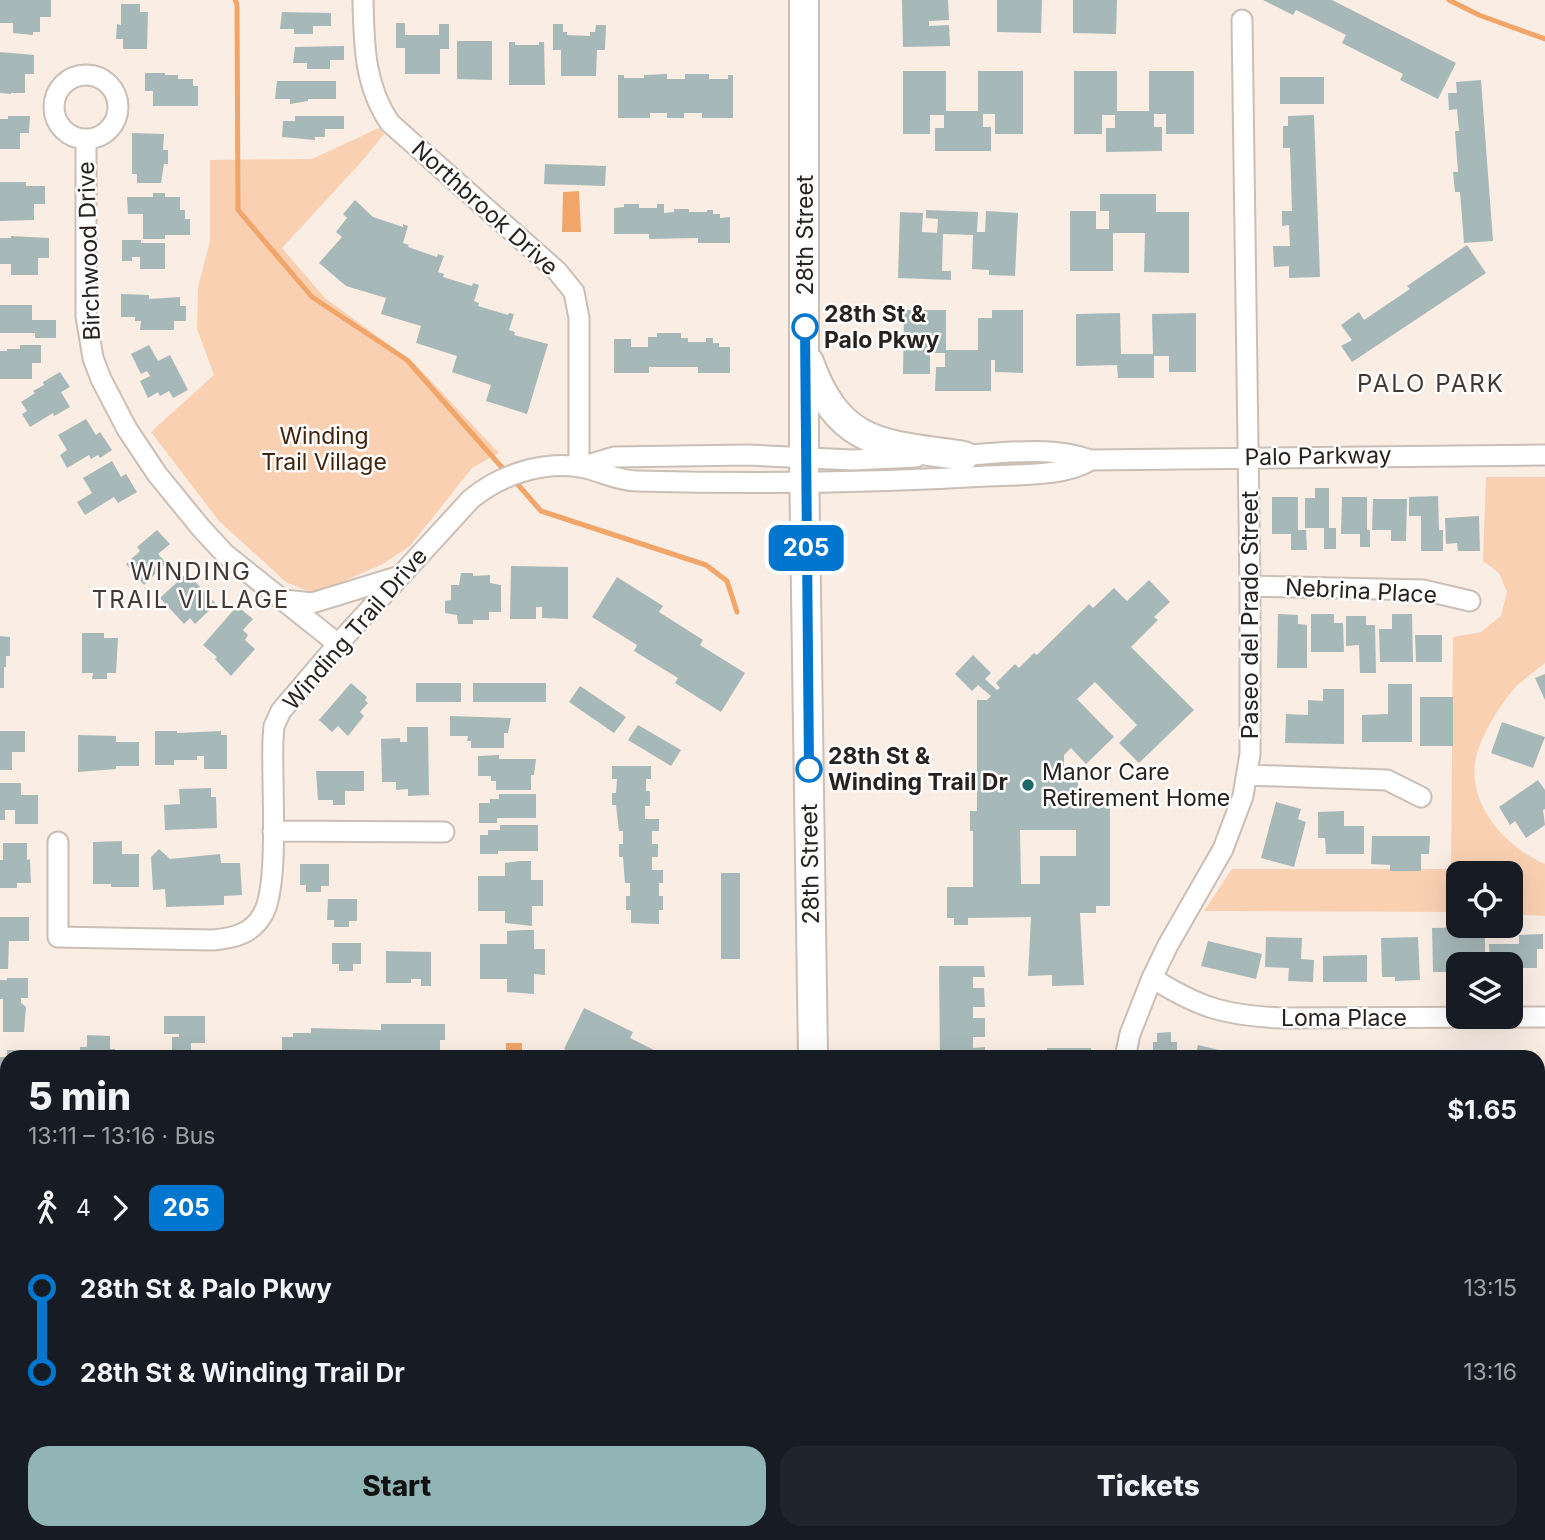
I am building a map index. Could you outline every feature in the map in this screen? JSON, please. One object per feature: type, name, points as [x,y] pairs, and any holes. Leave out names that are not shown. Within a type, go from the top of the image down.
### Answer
[{"type":"highway","name":"28th Street","points":[[804,0],[805,471],[813,1050]]},
{"type":"highway","points":[[805,351],[813,375],[834,411],[856,432],[886,443],[964,456]]},
{"type":"street","name":"Northbrook Drive","points":[[363,0],[364,51],[369,81],[390,122],[557,271],[574,292],[579,318],[579,467]]},
{"type":"street","name":"Paseo del Prado Street","points":[[1127,1050],[1152,978],[1223,849],[1243,796],[1250,754],[1242,20]]},
{"type":"street","name":"Birchwood Drive","points":[[86,139],[86,316],[91,348],[101,379],[142,452],[201,528],[225,554],[338,644]]},
{"type":"street","name":"Palo Parkway","points":[[805,471],[964,456],[1063,453],[1091,460],[1545,455]]},
{"type":"street","name":"Winding Trail Drive","points":[[58,842],[58,937],[212,940],[246,932],[264,913],[271,886],[274,726],[281,711],[338,644],[483,489],[530,468],[579,467],[614,457],[747,455],[805,471]]},
{"type":"street","name":"Palo Parkway","points":[[805,471],[937,479],[1057,471],[1080,467],[1091,460]]},
{"type":"street","points":[[282,599],[312,603],[401,576]]},
{"type":"street","name":"Nebrina Place","points":[[1250,586],[1423,590],[1470,601]]},
{"type":"street","points":[[1247,775],[1387,780],[1421,797]]},
{"type":"street","points":[[273,831],[444,832]]},
{"type":"street","name":"Loma Place","points":[[1152,978],[1182,997],[1237,1016],[1545,1017]]},
{"type":"green space","name":"Winding Trail Village","points":[[379,128],[384,134],[363,160],[282,248],[325,298],[414,363],[499,453],[472,468],[410,546],[381,565],[314,594],[286,582],[219,521],[151,432],[214,375],[197,329],[198,287],[210,241],[210,160],[312,159]]},
{"type":"green space","points":[[1486,477],[1545,477],[1545,663],[1516,687],[1489,726],[1477,755],[1475,781],[1478,796],[1494,824],[1517,848],[1545,864],[1545,916],[1523,915],[1523,861],[1451,861],[1453,637],[1481,632],[1501,616],[1507,592],[1499,573],[1483,561]]},
{"type":"green space","points":[[1232,869],[1446,869],[1446,912],[1204,911]]},
{"type":"shaded area","points":[[579,191],[581,232],[562,232],[563,192]]},
{"type":"shaded area","points":[[506,1043],[522,1043],[522,1050],[506,1050]]},
{"type":"building","points":[[0,0],[51,0],[51,17],[40,17],[40,32],[33,32],[33,35],[13,33],[13,23],[0,23]]},
{"type":"building","points":[[902,0],[948,0],[949,20],[929,21],[929,26],[949,25],[950,46],[903,47]]},
{"type":"building","points":[[997,0],[1042,0],[1041,33],[997,32]]},
{"type":"building","points":[[1073,0],[1117,0],[1116,34],[1073,33]]},
{"type":"building","points":[[1263,0],[1332,0],[1456,63],[1438,99],[1400,80],[1403,74],[1342,43],[1346,35],[1296,10],[1293,15]]},
{"type":"building","points":[[121,4],[140,4],[140,12],[148,12],[147,49],[123,49],[123,39],[116,39],[117,24],[121,25]]},
{"type":"building","points":[[282,12],[331,13],[331,26],[313,26],[313,34],[294,34],[294,29],[280,29]]},
{"type":"building","points":[[396,23],[405,23],[405,35],[439,35],[439,24],[449,24],[449,49],[440,49],[440,74],[405,74],[405,48],[396,48]]},
{"type":"building","points":[[553,24],[563,24],[563,32],[567,32],[567,35],[590,36],[590,32],[595,32],[596,25],[606,25],[605,50],[597,50],[596,76],[561,76],[561,50],[553,50]]},
{"type":"building","points":[[457,41],[492,41],[492,80],[457,79]]},
{"type":"building","points":[[509,42],[515,42],[515,45],[539,45],[539,42],[544,42],[545,85],[509,85]]},
{"type":"building","points":[[344,46],[344,60],[330,60],[330,69],[307,69],[307,63],[293,63],[295,47]]},
{"type":"building","points":[[0,52],[34,55],[34,74],[25,74],[25,93],[0,93]]},
{"type":"building","points":[[903,71],[946,71],[946,111],[978,111],[978,71],[1023,71],[1023,134],[995,134],[995,114],[983,114],[983,127],[991,127],[991,151],[935,151],[935,128],[944,128],[944,115],[930,115],[930,134],[903,134]]},
{"type":"building","points":[[1074,71],[1117,71],[1117,111],[1149,111],[1149,71],[1194,71],[1194,134],[1166,134],[1166,114],[1154,114],[1154,127],[1162,127],[1162,151],[1106,152],[1106,128],[1115,128],[1115,115],[1102,115],[1102,134],[1074,134]]},
{"type":"building","points":[[145,73],[165,73],[178,75],[178,79],[193,79],[193,86],[198,86],[198,106],[153,106],[153,91],[145,91]]},
{"type":"building","points":[[667,74],[667,79],[685,79],[685,74],[709,74],[709,79],[728,79],[728,75],[733,75],[733,118],[702,118],[702,113],[684,113],[684,118],[667,118],[667,113],[650,113],[650,118],[618,118],[618,75],[624,75],[624,78],[644,78],[644,75]]},
{"type":"building","points":[[1280,77],[1324,77],[1324,104],[1280,104]]},
{"type":"building","points":[[1481,80],[1493,241],[1464,243],[1460,192],[1455,192],[1453,172],[1458,172],[1455,131],[1459,131],[1457,109],[1449,110],[1448,93],[1457,93],[1456,82]]},
{"type":"building","points":[[277,81],[336,81],[336,99],[308,99],[290,104],[290,99],[275,99]]},
{"type":"building","points":[[1314,115],[1320,277],[1289,278],[1289,266],[1274,267],[1273,246],[1290,246],[1289,225],[1282,226],[1282,211],[1292,211],[1290,148],[1283,148],[1283,126],[1288,126],[1288,116]]},
{"type":"building","points":[[8,116],[30,116],[29,133],[20,133],[20,149],[0,149],[0,119],[8,119]]},
{"type":"building","points":[[295,116],[344,116],[344,129],[325,129],[325,137],[315,137],[315,140],[282,137],[283,121],[295,121]]},
{"type":"building","points":[[132,133],[164,134],[163,150],[168,150],[168,164],[164,164],[161,183],[137,183],[137,174],[132,174]]},
{"type":"building","points":[[545,164],[606,166],[605,186],[544,184]]},
{"type":"building","points":[[0,182],[26,182],[26,186],[45,186],[45,204],[34,204],[34,220],[0,221]]},
{"type":"building","points":[[153,193],[165,193],[165,197],[180,197],[180,210],[185,210],[185,219],[190,219],[190,235],[165,235],[165,239],[143,239],[143,214],[128,214],[127,197],[153,197]]},
{"type":"building","points":[[1100,194],[1156,194],[1156,212],[1189,212],[1189,273],[1144,272],[1145,233],[1113,233],[1113,271],[1070,271],[1070,211],[1096,211],[1096,229],[1109,229],[1109,211],[1100,211]]},
{"type":"building","points":[[355,200],[373,217],[403,227],[403,224],[408,226],[403,243],[409,245],[408,247],[437,257],[438,254],[444,256],[438,272],[444,274],[443,277],[472,286],[473,283],[479,285],[474,301],[479,303],[478,306],[508,315],[514,314],[509,330],[515,332],[514,335],[548,344],[527,414],[486,401],[491,385],[452,372],[457,356],[416,343],[421,326],[381,314],[386,298],[346,286],[319,263],[342,237],[336,232],[347,218],[343,214]]},
{"type":"building","points":[[624,204],[639,204],[639,208],[657,208],[657,204],[664,204],[664,213],[674,212],[674,209],[689,209],[689,212],[713,210],[713,214],[720,214],[720,218],[730,217],[730,243],[698,243],[698,238],[649,239],[649,234],[614,234],[614,208],[624,207]]},
{"type":"building","points":[[926,210],[978,212],[977,232],[985,232],[986,211],[1018,213],[1015,276],[989,275],[989,270],[972,269],[973,235],[943,234],[942,271],[951,271],[951,280],[898,278],[900,212],[923,213],[922,232],[937,233],[938,219],[926,218]]},
{"type":"building","points":[[0,238],[49,238],[49,258],[38,258],[38,275],[11,275],[11,264],[0,264]]},
{"type":"building","points":[[122,240],[165,243],[165,269],[140,269],[140,257],[132,257],[132,261],[122,261]]},
{"type":"building","points":[[1467,245],[1486,273],[1352,362],[1341,346],[1352,340],[1341,325],[1359,312],[1364,320],[1410,289],[1407,286]]},
{"type":"building","points":[[121,294],[149,295],[149,299],[180,297],[180,306],[186,306],[186,321],[174,321],[174,330],[140,330],[141,321],[135,321],[135,317],[121,317]]},
{"type":"building","points":[[0,305],[32,305],[32,320],[56,320],[56,338],[35,338],[35,333],[0,333]]},
{"type":"building","points":[[904,310],[946,310],[946,350],[978,350],[978,318],[992,318],[992,310],[1023,310],[1023,373],[995,372],[995,360],[991,360],[991,391],[935,391],[936,367],[945,367],[945,353],[930,353],[930,374],[903,374]]},
{"type":"building","points":[[1120,313],[1121,354],[1153,354],[1152,314],[1196,313],[1196,372],[1169,372],[1169,356],[1154,356],[1154,378],[1118,378],[1117,365],[1076,366],[1076,314]]},
{"type":"building","points":[[657,333],[681,333],[681,338],[688,338],[688,342],[706,342],[706,338],[713,338],[713,343],[719,343],[719,347],[730,347],[730,373],[698,373],[698,367],[649,367],[649,373],[614,373],[614,339],[631,339],[631,347],[648,347],[648,337],[657,337]]},
{"type":"building","points":[[20,345],[41,345],[41,363],[32,363],[32,379],[0,379],[0,351],[20,349]]},
{"type":"building","points":[[149,345],[158,361],[170,355],[188,390],[173,398],[169,391],[160,396],[158,392],[148,398],[140,381],[150,376],[147,371],[141,374],[131,354]]},
{"type":"building","points":[[60,372],[70,387],[61,392],[70,407],[54,416],[53,413],[30,427],[22,414],[27,411],[21,402],[44,385],[43,382]]},
{"type":"building","points":[[86,419],[96,435],[100,432],[112,450],[100,458],[98,455],[91,459],[89,455],[67,468],[60,455],[67,450],[58,435]]},
{"type":"building","points":[[112,461],[121,477],[126,474],[137,492],[118,503],[114,497],[85,515],[77,502],[92,493],[83,478]]},
{"type":"building","points":[[1315,488],[1329,488],[1329,528],[1336,528],[1336,549],[1324,549],[1324,528],[1305,528],[1305,498],[1315,498]]},
{"type":"building","points":[[1438,496],[1443,551],[1421,551],[1421,516],[1409,516],[1409,497]]},
{"type":"building","points":[[1272,497],[1298,497],[1298,530],[1306,530],[1307,550],[1291,550],[1291,534],[1272,534]]},
{"type":"building","points":[[1342,497],[1367,497],[1370,547],[1360,547],[1360,534],[1341,534]]},
{"type":"building","points":[[1373,499],[1407,499],[1406,541],[1391,541],[1391,530],[1372,530]]},
{"type":"building","points":[[1479,516],[1480,551],[1458,551],[1457,543],[1446,544],[1445,518]]},
{"type":"building","points":[[157,530],[170,544],[158,554],[166,563],[144,585],[126,564],[140,551],[137,547]]},
{"type":"building","points":[[511,566],[568,567],[568,619],[542,618],[542,607],[536,607],[536,619],[510,619]]},
{"type":"building","points":[[187,573],[216,604],[195,624],[190,618],[184,624],[160,598]]},
{"type":"building","points":[[461,573],[473,573],[473,576],[490,575],[490,583],[501,585],[501,612],[489,612],[489,620],[473,620],[473,624],[458,624],[457,615],[445,613],[445,601],[451,600],[451,585],[459,585]]},
{"type":"building","points":[[617,577],[663,606],[659,612],[703,640],[700,645],[745,673],[721,712],[675,683],[678,678],[634,651],[637,645],[592,617]]},
{"type":"building","name":"Manor Care Retirement Home","points":[[1149,580],[1170,602],[1154,617],[1158,620],[1131,647],[1194,710],[1139,763],[1119,743],[1137,725],[1095,682],[1077,699],[1114,737],[1086,764],[1071,748],[1064,755],[1064,776],[1078,776],[1078,795],[1110,794],[1110,906],[1096,906],[1096,913],[1080,913],[1084,985],[1052,986],[1052,975],[1028,976],[1031,917],[968,918],[968,925],[954,925],[954,918],[947,918],[947,887],[973,887],[973,831],[970,831],[970,811],[977,811],[977,700],[987,700],[991,696],[978,685],[972,691],[955,674],[973,655],[991,673],[985,679],[997,690],[1000,688],[996,683],[1015,664],[1019,668],[1034,653],[1037,655],[1089,604],[1093,608],[1114,588],[1127,601]],"holes":[[[1020,830],[1076,830],[1076,856],[1040,856],[1040,884],[1021,884]]]},
{"type":"building","points":[[237,606],[253,619],[243,630],[248,635],[245,640],[255,649],[231,676],[215,659],[217,657],[203,645]]},
{"type":"building","points":[[1278,614],[1298,615],[1298,624],[1307,625],[1307,668],[1277,668]]},
{"type":"building","points":[[1311,614],[1334,614],[1334,623],[1343,623],[1344,652],[1311,652]]},
{"type":"building","points":[[1392,614],[1412,614],[1413,662],[1380,662],[1379,629],[1392,629]]},
{"type":"building","points":[[1346,616],[1366,616],[1366,625],[1375,625],[1376,673],[1360,673],[1359,645],[1346,646]]},
{"type":"building","points":[[82,633],[104,633],[104,638],[118,638],[116,673],[107,673],[107,679],[92,679],[93,673],[82,673]]},
{"type":"building","points":[[1415,635],[1442,635],[1442,662],[1416,662]]},
{"type":"building","points":[[0,636],[10,637],[10,656],[6,656],[4,667],[4,688],[0,688]]},
{"type":"building","points":[[1545,674],[1545,700],[1535,678]]},
{"type":"building","points":[[351,683],[367,697],[365,700],[368,703],[360,712],[364,716],[348,736],[338,726],[332,732],[319,720]]},
{"type":"building","points":[[416,683],[461,683],[461,702],[416,702]]},
{"type":"building","points":[[473,683],[546,683],[546,702],[473,702]]},
{"type":"building","points":[[1388,684],[1412,684],[1412,742],[1362,742],[1362,715],[1388,714]]},
{"type":"building","points":[[580,686],[626,717],[614,733],[569,702]]},
{"type":"building","points":[[1323,689],[1344,689],[1344,744],[1285,743],[1286,714],[1308,715],[1308,700],[1323,701]]},
{"type":"building","points":[[1420,697],[1453,697],[1453,746],[1420,746]]},
{"type":"building","points":[[450,716],[511,718],[508,733],[504,733],[504,748],[471,748],[471,741],[467,741],[468,736],[450,736]]},
{"type":"building","points":[[1502,722],[1545,737],[1533,768],[1491,753]]},
{"type":"building","points":[[638,725],[681,750],[671,766],[628,740]]},
{"type":"building","points":[[407,727],[428,727],[429,795],[408,796],[408,789],[396,790],[396,782],[382,782],[381,739],[400,738],[400,742],[407,742]]},
{"type":"building","points":[[0,731],[25,731],[25,752],[12,752],[12,770],[0,770]]},
{"type":"building","points":[[155,731],[221,731],[221,735],[227,735],[227,769],[204,769],[204,756],[197,756],[197,760],[174,760],[174,765],[155,765]]},
{"type":"building","points":[[78,735],[116,736],[116,742],[139,742],[139,766],[116,766],[116,769],[78,772]]},
{"type":"building","points":[[499,755],[499,759],[536,759],[534,775],[531,775],[531,790],[496,790],[496,781],[491,781],[491,776],[478,776],[478,756]]},
{"type":"building","points":[[612,766],[651,766],[651,779],[646,779],[646,791],[650,791],[650,806],[645,806],[645,819],[659,819],[659,831],[652,831],[652,844],[658,844],[658,857],[652,857],[652,870],[663,870],[663,883],[659,883],[663,910],[659,910],[659,924],[631,923],[631,910],[626,910],[630,883],[625,883],[623,857],[619,857],[623,831],[619,831],[616,805],[612,805],[612,793],[616,793],[617,779],[612,779]]},
{"type":"building","points":[[316,771],[364,771],[364,791],[345,791],[345,805],[333,805],[333,800],[318,800]]},
{"type":"building","points":[[1538,780],[1545,790],[1545,825],[1526,838],[1515,821],[1510,825],[1499,807]]},
{"type":"building","points":[[0,783],[21,783],[21,795],[38,795],[38,824],[15,824],[15,810],[5,810],[5,820],[0,820]]},
{"type":"building","points":[[211,788],[211,797],[216,797],[217,828],[165,830],[164,805],[180,804],[179,789]]},
{"type":"building","points":[[499,794],[536,794],[536,818],[497,818],[497,823],[479,823],[479,803],[490,803],[490,799],[499,799]]},
{"type":"building","points":[[1276,802],[1301,809],[1298,819],[1306,822],[1294,867],[1261,858]]},
{"type":"building","points":[[1344,811],[1344,826],[1364,826],[1364,854],[1326,854],[1325,838],[1318,838],[1318,812]]},
{"type":"building","points":[[500,825],[538,825],[538,851],[480,854],[480,835],[488,835],[488,830],[500,830]]},
{"type":"building","points":[[1372,836],[1430,836],[1429,854],[1421,854],[1421,871],[1390,871],[1390,865],[1371,864]]},
{"type":"building","points":[[122,841],[122,854],[139,854],[139,887],[93,884],[93,842]]},
{"type":"building","points":[[3,843],[27,843],[31,883],[17,883],[17,888],[0,888]]},
{"type":"building","points":[[159,849],[170,859],[220,854],[221,863],[240,863],[242,895],[224,896],[224,905],[166,907],[165,889],[153,890],[151,857]]},
{"type":"building","points":[[531,861],[531,880],[543,880],[543,906],[532,906],[532,926],[505,923],[505,911],[478,911],[478,876],[505,876],[505,863]]},
{"type":"building","points":[[300,864],[329,864],[329,886],[321,886],[321,892],[306,892],[306,885],[300,885]]},
{"type":"building","points":[[721,873],[740,873],[740,959],[721,959]]},
{"type":"building","points":[[328,899],[357,899],[357,921],[349,921],[349,927],[334,927],[334,920],[327,920]]},
{"type":"building","points":[[0,917],[29,917],[29,941],[9,941],[8,969],[0,969]]},
{"type":"building","points":[[1432,928],[1446,928],[1446,938],[1485,938],[1485,952],[1446,952],[1446,972],[1433,972]]},
{"type":"building","points":[[534,930],[534,949],[545,949],[545,975],[534,974],[534,994],[507,992],[507,979],[480,979],[480,944],[507,944],[507,931]]},
{"type":"building","points":[[1543,934],[1543,949],[1537,949],[1537,968],[1523,968],[1523,952],[1489,952],[1489,944],[1519,944],[1519,938],[1523,938],[1523,935]]},
{"type":"building","points":[[1266,937],[1302,938],[1301,959],[1314,960],[1313,982],[1288,981],[1289,968],[1265,967]]},
{"type":"building","points":[[1418,937],[1420,980],[1395,981],[1395,977],[1382,977],[1381,938]]},
{"type":"building","points":[[1208,941],[1262,954],[1256,979],[1201,966]]},
{"type":"building","points":[[332,943],[361,943],[361,964],[353,964],[353,971],[339,971],[339,964],[332,964]]},
{"type":"building","points":[[386,951],[431,952],[431,986],[421,986],[421,979],[411,979],[411,983],[386,983]]},
{"type":"building","points":[[1367,955],[1367,982],[1323,982],[1323,956]]},
{"type":"building","points":[[939,966],[984,966],[985,977],[973,977],[973,988],[984,988],[985,1007],[973,1007],[973,1018],[985,1018],[985,1037],[973,1037],[973,1048],[985,1047],[985,1050],[940,1050]]},
{"type":"building","points":[[28,978],[28,998],[21,998],[21,1003],[26,1007],[24,1032],[3,1032],[0,980]]},
{"type":"building","points":[[584,1008],[633,1032],[630,1038],[654,1050],[566,1050],[564,1049]]},
{"type":"building","points":[[164,1016],[205,1016],[205,1043],[191,1043],[191,1050],[172,1050],[172,1037],[179,1037],[179,1034],[164,1034]]},
{"type":"building","points":[[381,1024],[445,1024],[445,1040],[440,1040],[440,1050],[282,1050],[282,1037],[293,1037],[293,1033],[311,1033],[311,1028],[381,1030]]},
{"type":"building","points":[[1171,1032],[1171,1042],[1177,1042],[1177,1050],[1153,1050],[1157,1033]]},
{"type":"building","points":[[87,1035],[110,1036],[110,1049],[115,1050],[80,1050],[80,1047],[87,1047]]},
{"type":"building","points":[[1198,1045],[1219,1050],[1197,1050]]},
{"type":"building","points":[[1047,1048],[1091,1048],[1091,1050]]},
{"type":"waterway","points":[[235,0],[238,210],[312,297],[407,360],[506,472]]},
{"type":"waterway","points":[[1449,0],[1479,15],[1545,39]]},
{"type":"waterway","points":[[513,479],[541,511],[706,565],[727,581],[737,612]]},
{"type":"bus line","name":"205","points":[[805,327],[804,459],[809,769]]},
{"type":"place","name":"28th St & Palo Pkwy","points":[[805,327]]},
{"type":"place","name":"28th St & Winding Trail Dr","points":[[809,769]]},
{"type":"place","name":"Manor Care Retirement Home","points":[[1028,785]]},
{"type":"district","name":"PALO PARK","points":[[1431,384]]},
{"type":"district","name":"WINDING TRAIL VILLAGE","points":[[191,586]]}]
